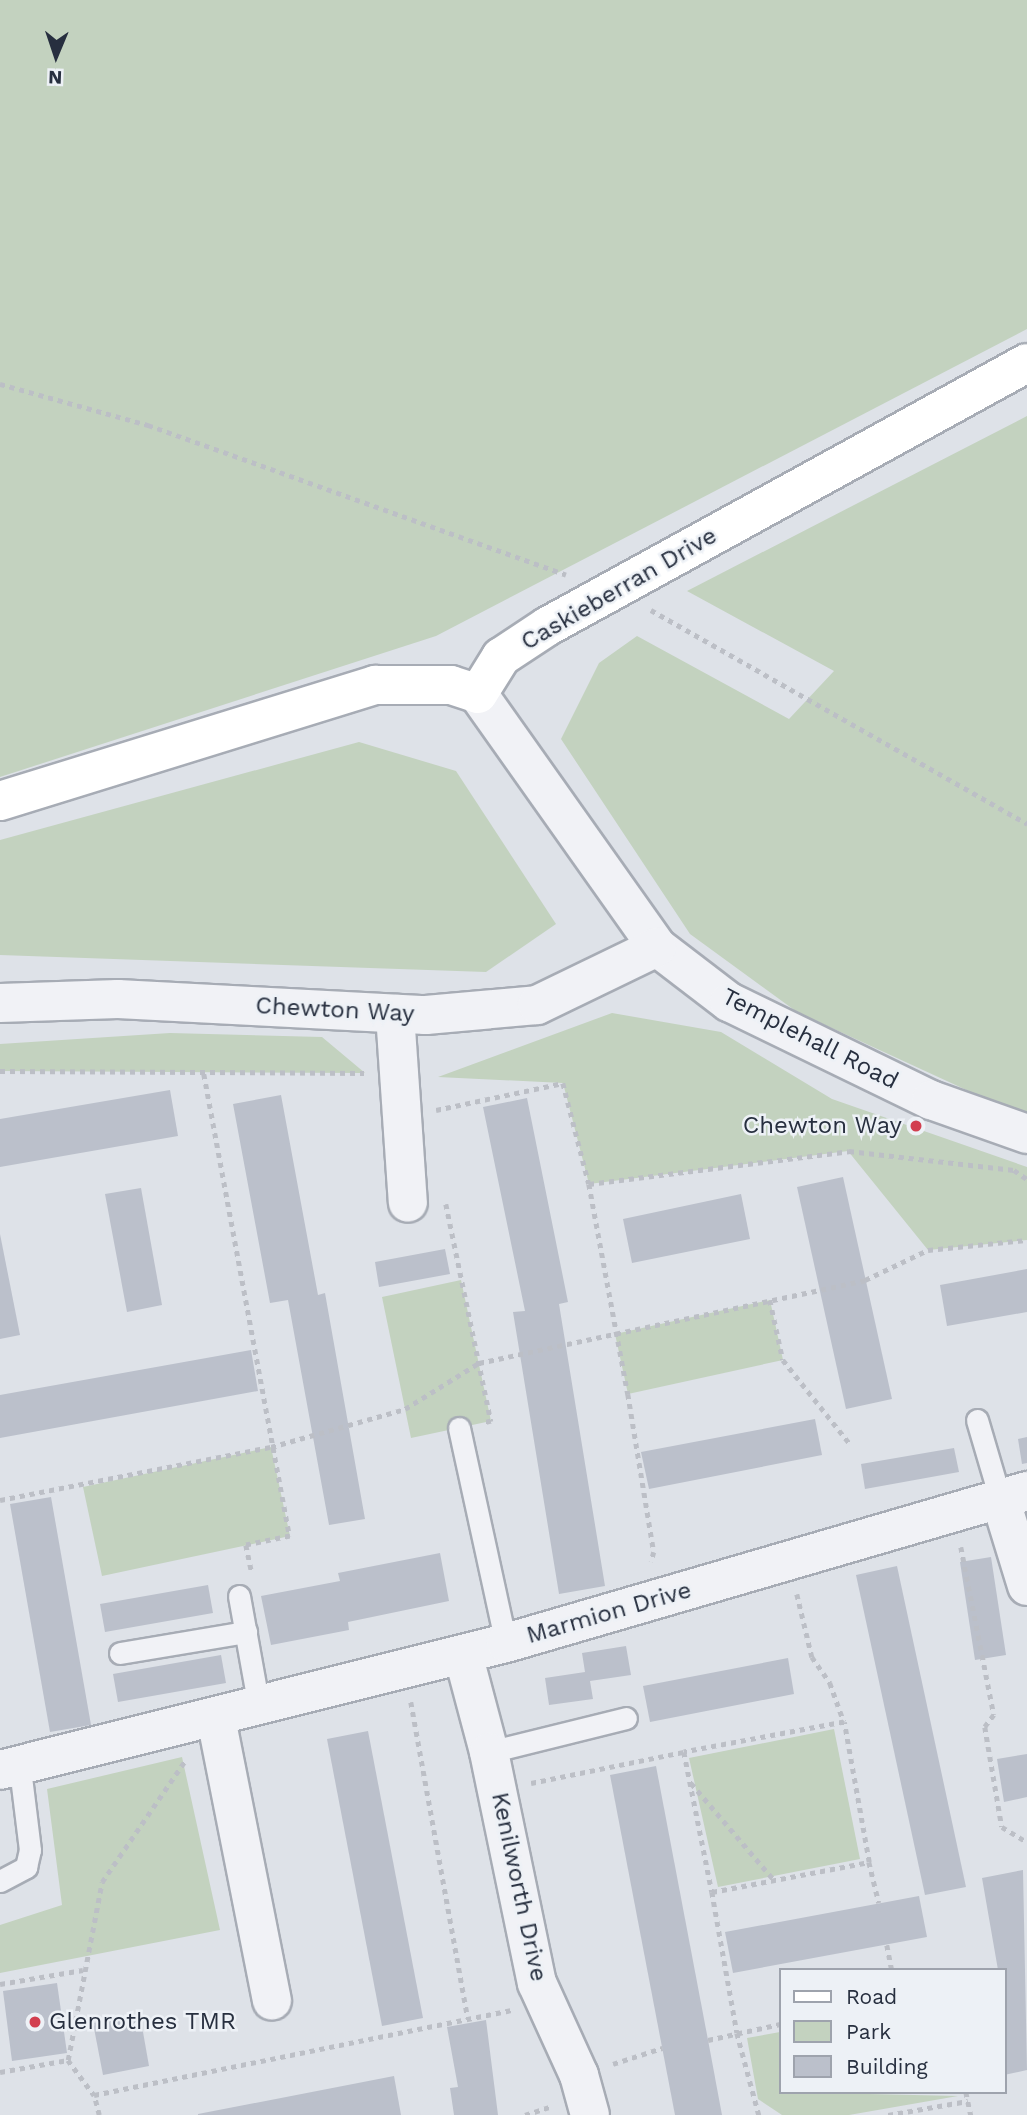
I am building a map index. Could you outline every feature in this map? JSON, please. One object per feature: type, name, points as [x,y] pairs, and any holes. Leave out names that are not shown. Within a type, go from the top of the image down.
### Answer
[{"type":"street","name":"Caskieberran Drive","points":[[478,694],[501,657],[609,589],[1027,363]]},
{"type":"street","points":[[0,801],[375,685],[451,685],[478,694]]},
{"type":"street","name":"Templehall Road","points":[[478,694],[657,947],[729,1002],[932,1100],[1027,1134]]},
{"type":"street","name":"Chewton Way","points":[[0,1003],[118,999],[395,1013],[537,1005],[657,947]]},
{"type":"street","points":[[395,1013],[402,1118],[426,1196]]},
{"type":"street","points":[[1013,1494],[1026,1577]]},
{"type":"street","name":"Marmion Drive","points":[[10,1769],[506,1643],[638,1606],[785,1557],[1013,1494]]},
{"type":"street","name":"Kenilworth Drive","points":[[463,1654],[489,1752],[546,2003],[579,2075],[590,2115]]},
{"type":"street","points":[[216,1718],[272,2001]]},
{"type":"lane","points":[[976,1420],[1013,1494]]},
{"type":"lane","points":[[459,1428],[506,1643]]},
{"type":"lane","points":[[239,1596],[259,1707]]},
{"type":"lane","points":[[120,1653],[246,1632]]},
{"type":"lane","points":[[489,1752],[626,1718]]},
{"type":"lane","points":[[0,1881],[26,1867],[30,1850],[10,1769]]},
{"type":"path","points":[[0,384],[148,425],[609,589],[715,644],[1027,824]]},
{"type":"path","points":[[0,1072],[365,1073],[402,1118],[563,1083],[589,1184],[654,1552],[638,1606]]},
{"type":"path","points":[[204,1074],[271,1447],[290,1536],[246,1545],[256,1591],[239,1596]]},
{"type":"path","points":[[589,1184],[849,1151],[1014,1170],[1027,1179]]},
{"type":"path","points":[[426,1196],[479,1363],[491,1421],[459,1428]]},
{"type":"path","points":[[0,1500],[271,1447],[405,1409],[479,1363],[865,1280],[928,1251],[1027,1240]]},
{"type":"path","points":[[770,1300],[783,1360],[850,1444]]},
{"type":"path","points":[[953,1510],[994,1715],[985,1727],[1002,1827],[1027,1842]]},
{"type":"path","points":[[785,1557],[812,1657],[830,1683],[844,1723],[879,1903]]},
{"type":"path","points":[[404,1670],[468,2018]]},
{"type":"path","points":[[99,2115],[94,2095],[68,2060],[83,1969],[102,1882],[216,1718]]},
{"type":"path","points":[[497,1790],[844,1723]]},
{"type":"path","points":[[684,1752],[737,2033],[759,2115]]},
{"type":"path","points":[[690,1782],[775,1880]]},
{"type":"path","points":[[712,1892],[869,1862]]},
{"type":"path","points":[[887,1945],[892,1968]]},
{"type":"path","points":[[0,1984],[83,1969]]},
{"type":"path","points":[[94,2095],[546,2003]]},
{"type":"path","points":[[708,2040],[778,2024]]},
{"type":"path","points":[[579,2075],[662,2049]]},
{"type":"path","points":[[0,2072],[68,2060]]},
{"type":"path","points":[[966,2094],[971,2115]]},
{"type":"path","points":[[888,2115],[968,2101]]},
{"type":"green space","points":[[0,0],[1027,0],[1027,329],[436,636],[0,777]]},
{"type":"green space","points":[[1027,416],[1027,1118],[797,1012],[690,934],[561,739],[599,663],[637,636],[789,719],[834,671],[687,591]]},
{"type":"green space","points":[[359,742],[456,771],[556,924],[486,972],[0,955],[0,840]]},
{"type":"green space","points":[[612,1013],[721,1032],[832,1099],[1027,1167],[1027,1240],[928,1250],[848,1151],[589,1184],[563,1083],[438,1077]]},
{"type":"green space","points":[[170,1033],[322,1037],[365,1073],[0,1071],[0,1044]]},
{"type":"green space","points":[[461,1280],[491,1421],[411,1438],[382,1297]]},
{"type":"green space","points":[[770,1300],[783,1360],[628,1394],[615,1334]]},
{"type":"green space","points":[[271,1447],[290,1536],[102,1576],[83,1487]]},
{"type":"green space","points":[[834,1729],[860,1859],[718,1887],[689,1758]]},
{"type":"green space","points":[[182,1757],[220,1930],[0,1973],[0,1925],[62,1905],[47,1789]]},
{"type":"green space","points":[[778,2032],[778,2094],[958,2096],[849,2115],[782,2115],[758,2099],[747,2038]]},
{"type":"building","points":[[170,1090],[178,1136],[0,1167],[0,1119]]},
{"type":"building","points":[[281,1095],[318,1295],[325,1293],[365,1519],[329,1525],[288,1300],[270,1303],[233,1104]]},
{"type":"building","points":[[527,1098],[568,1302],[559,1304],[605,1586],[559,1594],[513,1312],[525,1311],[483,1107]]},
{"type":"building","points":[[843,1177],[892,1399],[846,1409],[797,1187]]},
{"type":"building","points":[[141,1188],[162,1305],[127,1312],[105,1194]]},
{"type":"building","points":[[741,1194],[750,1239],[632,1263],[623,1219]]},
{"type":"building","points":[[0,1234],[20,1335],[0,1339]]},
{"type":"building","points":[[445,1249],[450,1274],[379,1287],[375,1262]]},
{"type":"building","points":[[1027,1269],[1027,1312],[947,1326],[940,1285]]},
{"type":"building","points":[[251,1350],[258,1391],[0,1438],[0,1395]]},
{"type":"building","points":[[815,1419],[822,1455],[649,1489],[641,1452]]},
{"type":"building","points":[[1027,1437],[1027,1463],[1022,1464],[1018,1439]]},
{"type":"building","points":[[954,1448],[959,1472],[865,1489],[861,1464]]},
{"type":"building","points":[[51,1497],[91,1725],[50,1732],[10,1504]]},
{"type":"building","points":[[440,1553],[449,1601],[348,1622],[349,1630],[271,1645],[261,1596],[340,1581],[338,1573]]},
{"type":"building","points":[[991,1557],[1006,1655],[975,1660],[960,1562]]},
{"type":"building","points":[[897,1566],[966,1887],[925,1895],[856,1575]]},
{"type":"building","points":[[208,1585],[213,1613],[105,1632],[100,1604]]},
{"type":"building","points":[[626,1646],[631,1675],[590,1681],[593,1699],[549,1705],[545,1678],[585,1672],[582,1653]]},
{"type":"building","points":[[221,1655],[226,1683],[118,1702],[113,1674]]},
{"type":"building","points":[[788,1658],[794,1694],[650,1722],[643,1686]]},
{"type":"building","points":[[368,1731],[423,2018],[382,2026],[327,1739]]},
{"type":"building","points":[[1027,1754],[1027,1797],[1004,1802],[997,1759]]},
{"type":"building","points":[[656,1766],[722,2115],[675,2115],[610,1775]]},
{"type":"building","points":[[1023,1870],[1027,2070],[1006,2075],[1006,1968],[998,1968],[982,1878]]},
{"type":"building","points":[[919,1896],[927,1937],[733,1973],[725,1932]]},
{"type":"building","name":"Glenrothes TMR","points":[[57,1983],[67,2053],[12,2061],[3,1991]]},
{"type":"building","points":[[140,2015],[149,2066],[103,2075],[93,2023]]},
{"type":"building","points":[[486,2020],[498,2115],[454,2115],[450,2088],[458,2087],[447,2027]]},
{"type":"building","points":[[394,2076],[401,2115],[198,2115],[198,2114]]},
{"type":"place","name":"Chewton Way","points":[[916,1126]]},
{"type":"place","name":"Glenrothes TMR","points":[[35,2022]]}]
